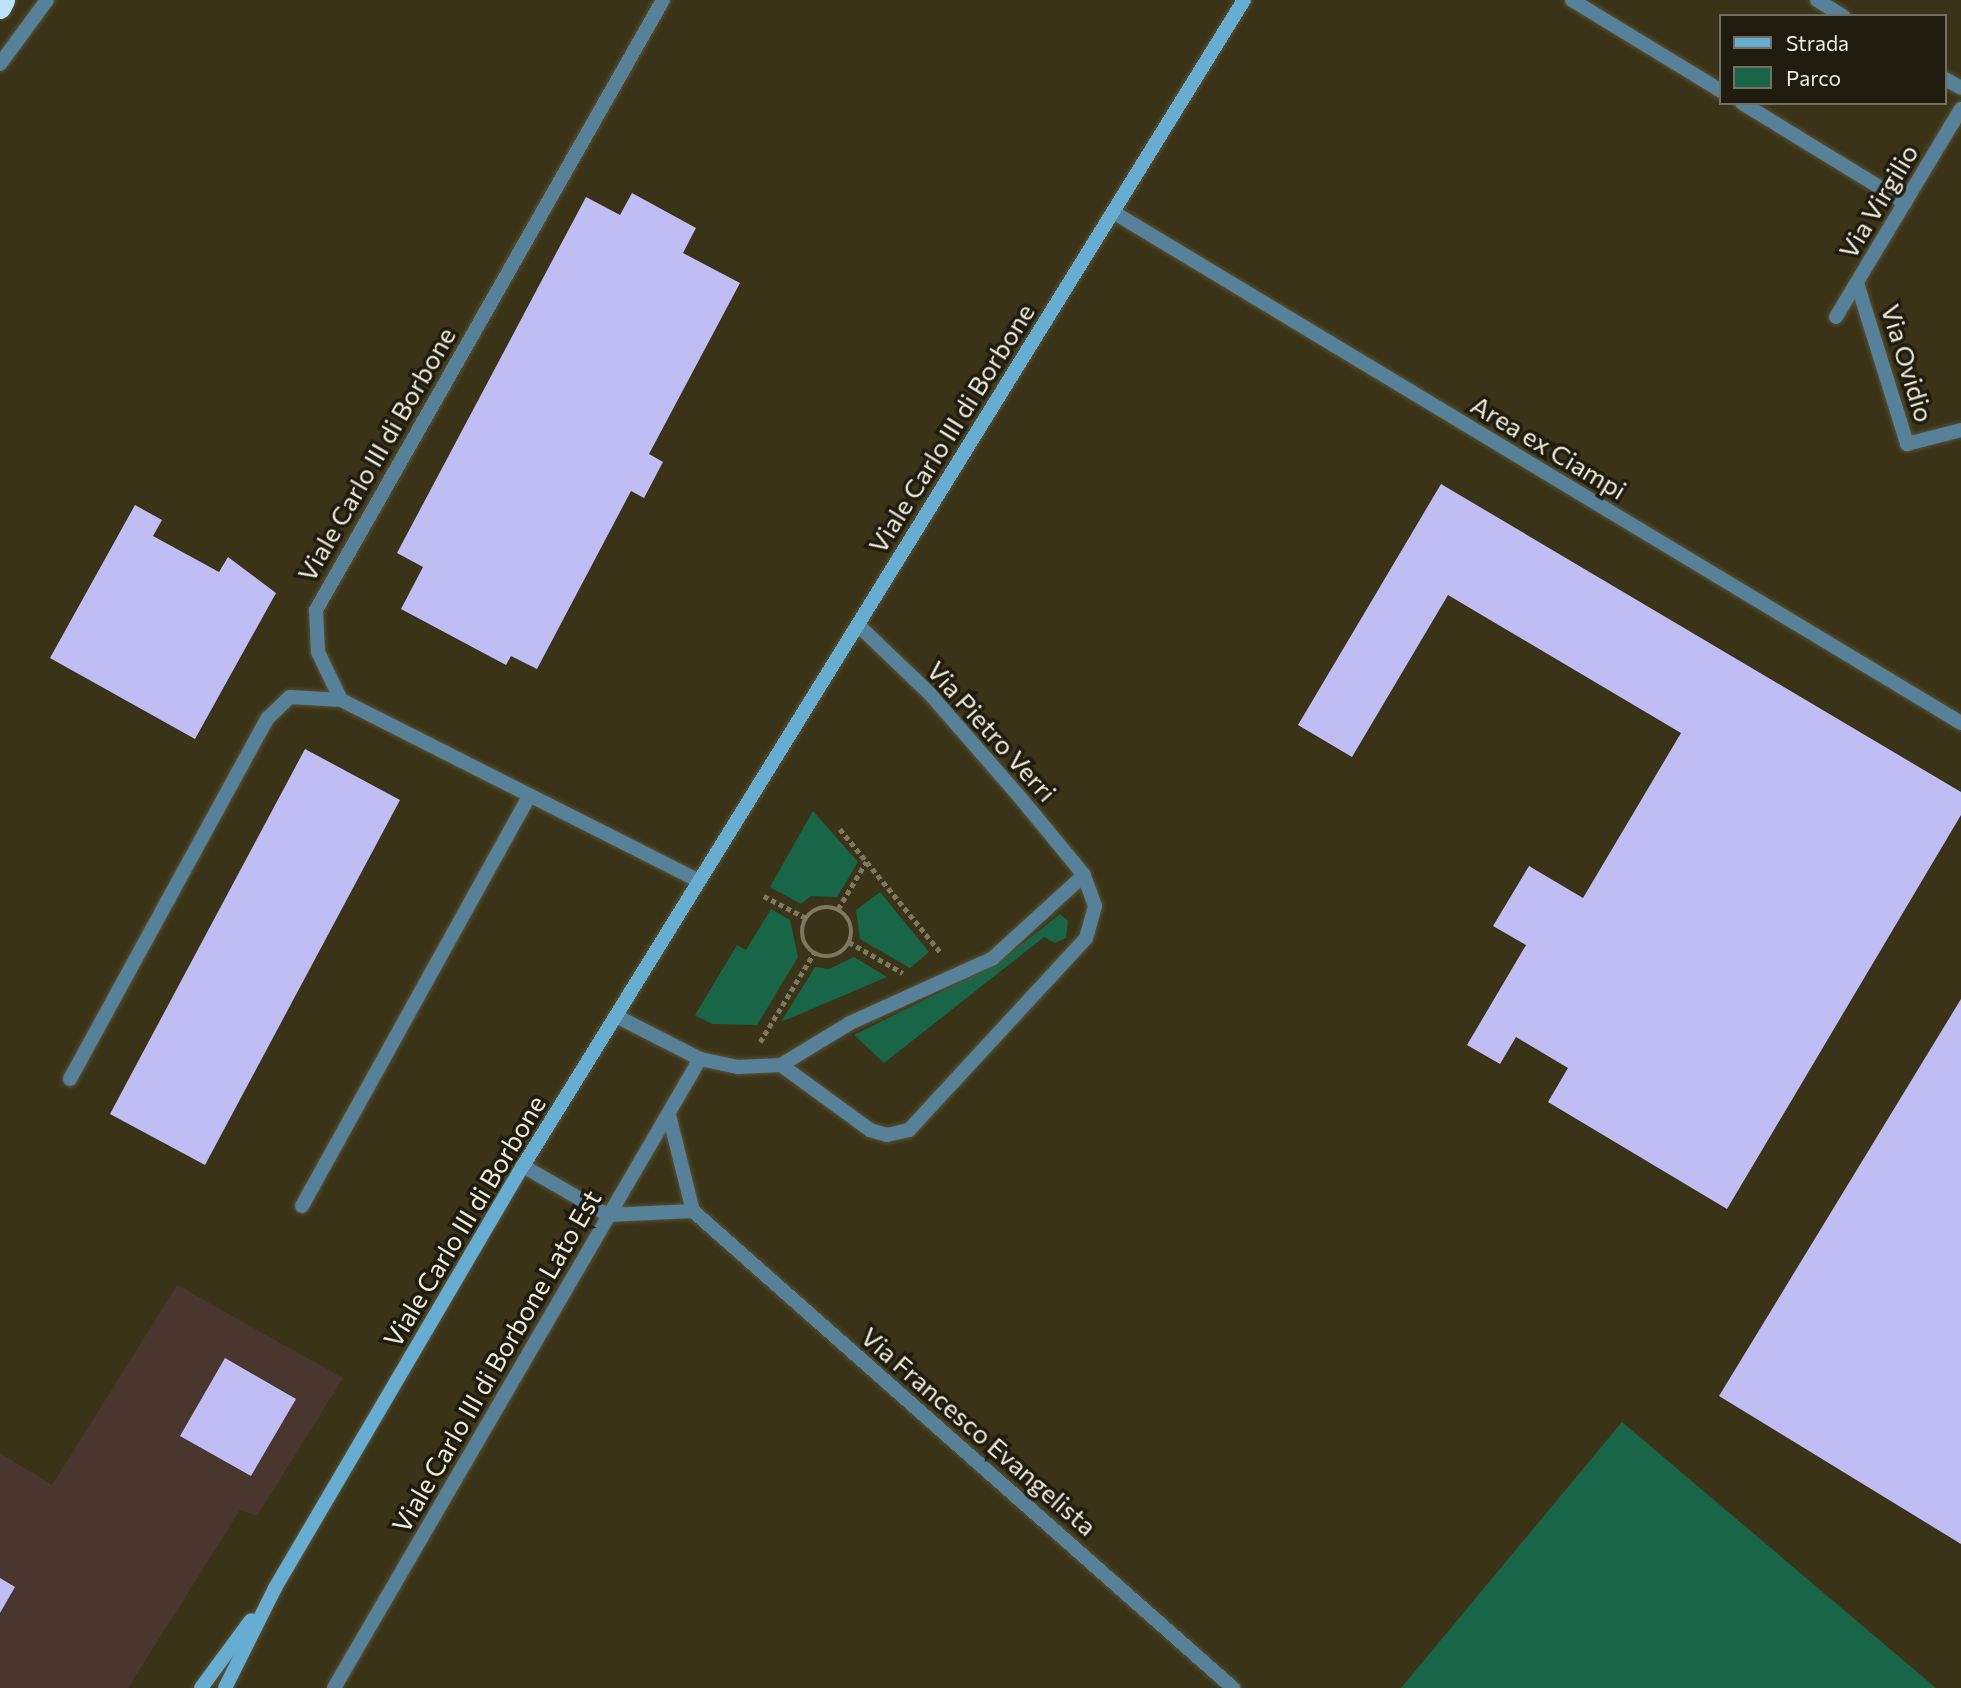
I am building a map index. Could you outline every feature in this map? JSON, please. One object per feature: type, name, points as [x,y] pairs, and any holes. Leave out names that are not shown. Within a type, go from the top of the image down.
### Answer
[{"type":"highway","points":[[0,8],[4,0]]},
{"type":"main road","name":"Viale Carlo III di Borbone","points":[[225,1688],[275,1588],[523,1166],[1244,0]]},
{"type":"main road","name":"Viale Carlo III di Borbone","points":[[201,1688],[275,1588]]},
{"type":"street","points":[[0,64],[47,0]]},
{"type":"street","name":"Viale Carlo III di Borbone","points":[[341,700],[318,652],[316,610],[663,0]]},
{"type":"street","points":[[1572,0],[1720,90]]},
{"type":"street","points":[[1817,0],[1840,14]]},
{"type":"street","points":[[1745,105],[1905,203]]},
{"type":"street","name":"Via Virgilio","points":[[1836,317],[1961,109]]},
{"type":"street","name":"Area ex Ciampi","points":[[1113,212],[1961,723]]},
{"type":"street","name":"Via Ovidio","points":[[1857,283],[1907,444],[1961,430]]},
{"type":"street","name":"Via Pietro Verri","points":[[858,625],[929,692],[1084,875]]},
{"type":"street","points":[[70,1079],[268,718],[290,697],[341,700],[699,881]]},
{"type":"street","points":[[302,1206],[530,796]]},
{"type":"street","points":[[616,1016],[700,1059],[746,1067],[781,1065],[850,1023],[933,990],[993,958],[1084,875],[1095,906],[1086,938],[909,1130],[887,1135],[870,1130],[781,1065]]},
{"type":"street","name":"Viale Carlo III di Borbone Lato Est","points":[[334,1688],[700,1059]]},
{"type":"street","points":[[523,1166],[608,1215],[693,1211],[669,1115]]},
{"type":"street","name":"Via Francesco Evangelista","points":[[693,1211],[1233,1688]]},
{"type":"path","points":[[840,829],[960,977]]},
{"type":"path","points":[[838,909],[866,861]]},
{"type":"path","points":[[764,896],[806,918]]},
{"type":"path","points":[[822,907],[838,909],[849,921],[849,942],[834,956],[814,953],[802,937],[806,918],[822,907]]},
{"type":"path","points":[[849,942],[933,990]]},
{"type":"path","points":[[746,1067],[814,953]]},
{"type":"shaded area","points":[[177,1285],[343,1378],[257,1516],[240,1510],[128,1688],[0,1688],[0,1453],[52,1485]]},
{"type":"green space","points":[[813,811],[858,862],[837,897],[811,896],[801,904],[770,887]]},
{"type":"green space","points":[[880,892],[929,952],[910,968],[860,939],[856,910]]},
{"type":"green space","points":[[771,909],[790,920],[798,957],[757,1025],[712,1024],[695,1015],[737,945],[746,950]]},
{"type":"green space","points":[[1060,914],[1068,921],[1066,938],[1055,943],[1044,937],[884,1063],[854,1035],[997,964]]},
{"type":"green space","points":[[854,957],[887,977],[781,1022],[815,967],[829,969]]},
{"type":"green space","points":[[1622,1422],[1936,1688],[1401,1688]]},
{"type":"building","points":[[632,193],[696,228],[683,253],[740,283],[649,454],[663,462],[644,498],[631,491],[537,669],[511,656],[506,665],[401,609],[423,567],[397,553],[586,197],[620,215]]},
{"type":"building","points":[[1441,484],[1961,792],[1961,815],[1727,1209],[1548,1102],[1568,1068],[1516,1037],[1500,1064],[1467,1045],[1526,945],[1493,926],[1529,866],[1583,898],[1681,733],[1448,595],[1352,757],[1298,725]]},
{"type":"building","points":[[135,505],[162,520],[153,536],[219,572],[228,557],[276,593],[195,739],[50,658]]},
{"type":"building","points":[[305,749],[400,800],[205,1165],[110,1114]]},
{"type":"building","points":[[1961,999],[1961,1544],[1719,1396]]},
{"type":"building","points":[[225,1358],[296,1399],[251,1476],[180,1436]]},
{"type":"building","points":[[0,1578],[15,1587],[0,1613]]}]
